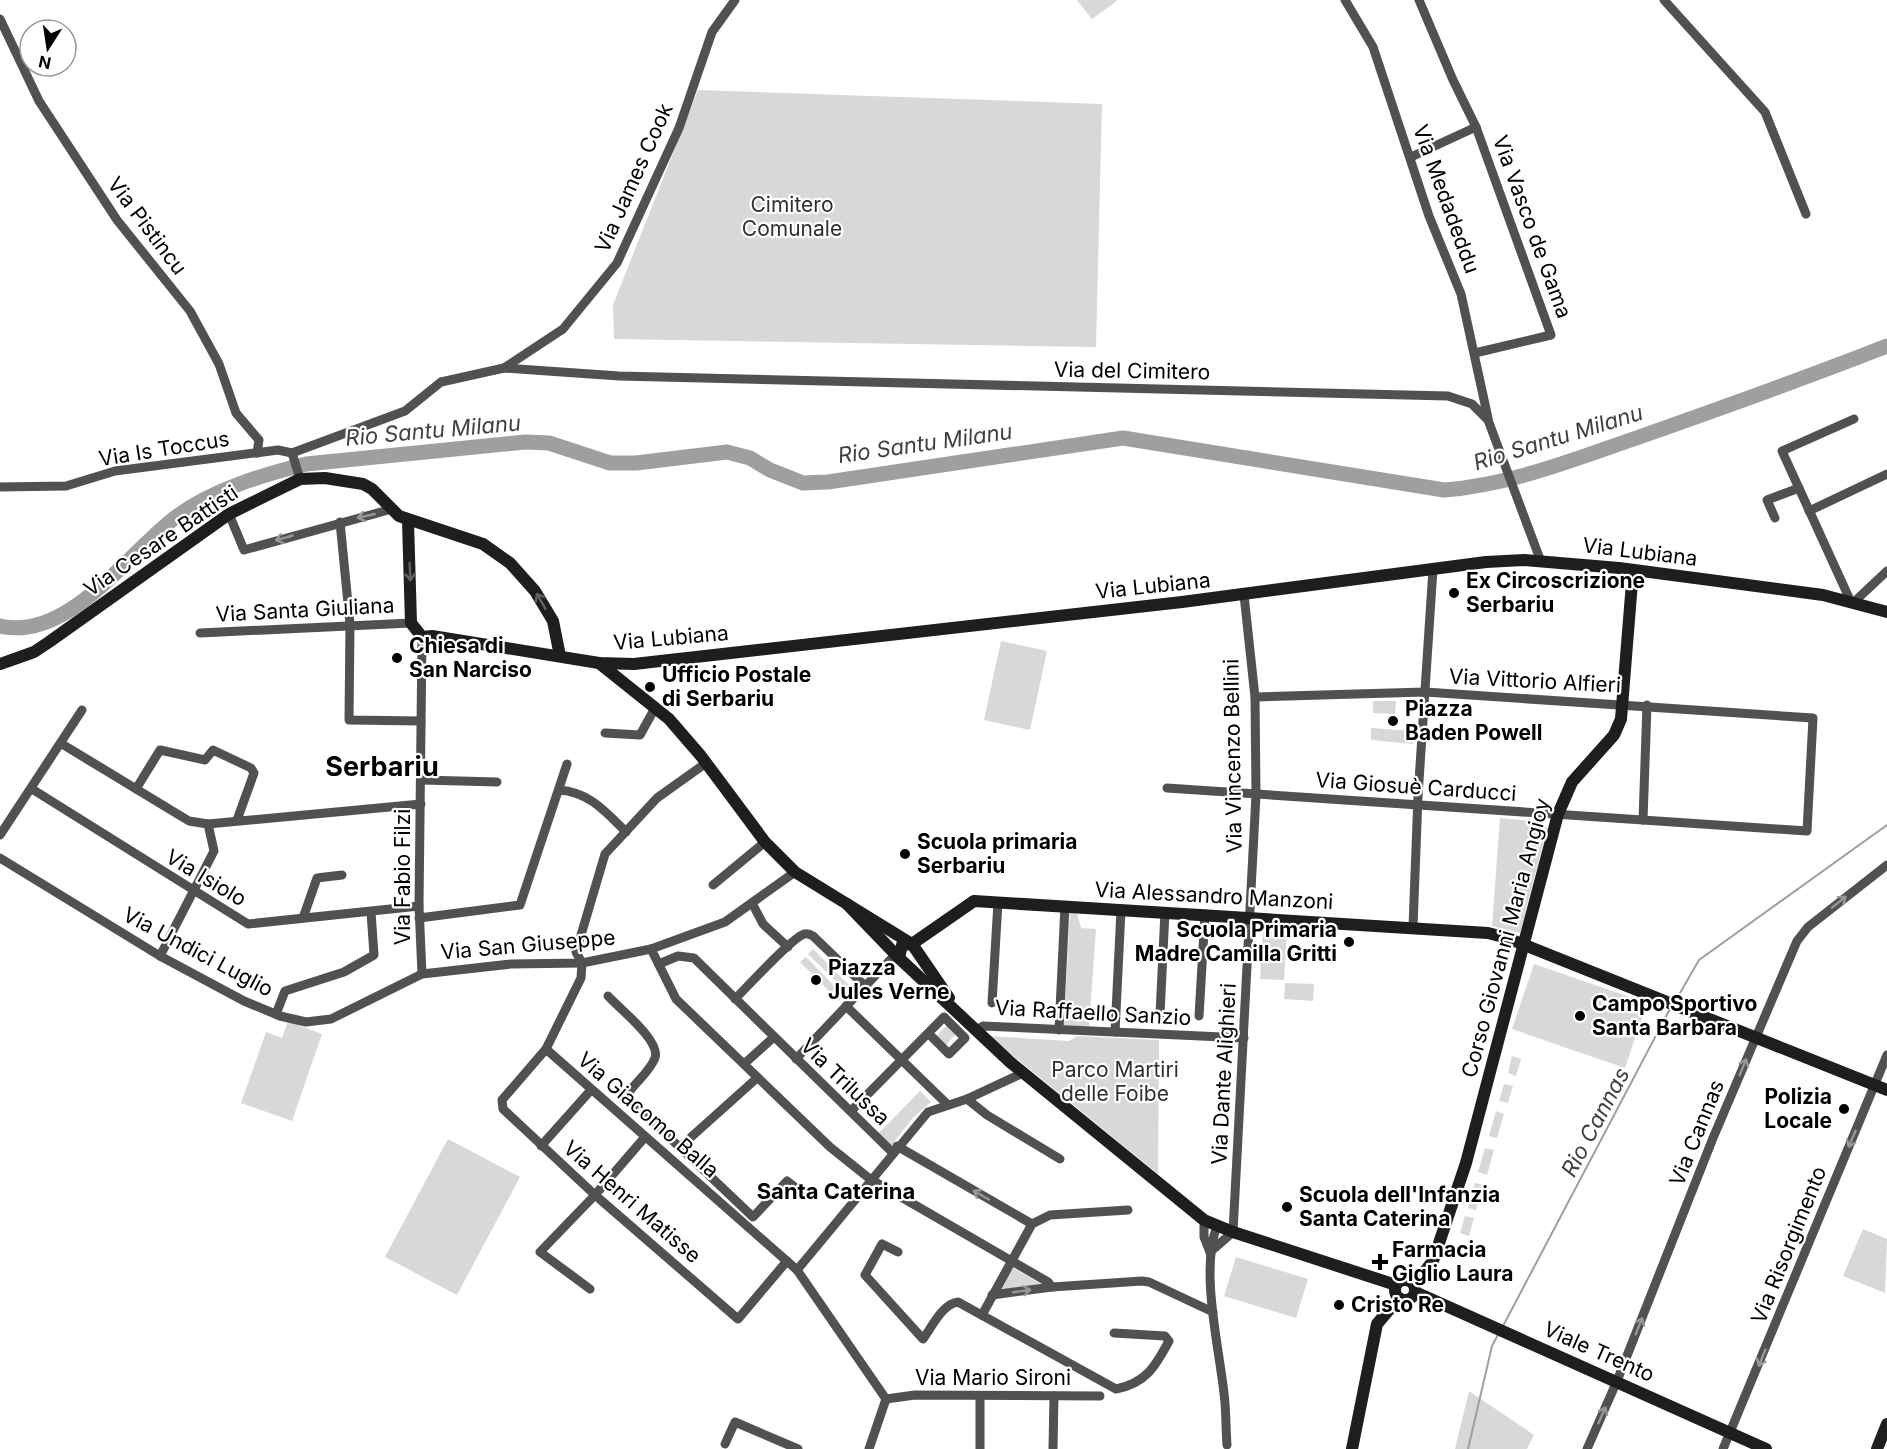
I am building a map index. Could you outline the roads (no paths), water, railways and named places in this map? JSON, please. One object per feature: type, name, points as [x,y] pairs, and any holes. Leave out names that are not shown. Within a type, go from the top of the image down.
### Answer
[{"type":"street","name":"Via James Cook","points":[[504,368],[563,329],[617,263],[679,128],[712,32],[735,0]]},
{"type":"street","name":"Via Medadeddu","points":[[1345,0],[1373,47],[1429,216],[1461,294],[1488,420]]},
{"type":"street","name":"Via Vasco de Gama","points":[[1419,0],[1453,80],[1476,126],[1551,335],[1475,353]]},
{"type":"street","points":[[1664,0],[1766,112],[1806,214]]},
{"type":"street","name":"Via Pistincu","points":[[0,19],[39,101],[68,147],[117,220],[189,311],[212,349],[236,413],[259,440],[257,453]]},
{"type":"street","name":"Via Vasco de Gama","points":[[1411,157],[1476,126]]},
{"type":"street","name":"Via del Cimitero","points":[[504,368],[619,376],[1448,396],[1472,404],[1488,420]]},
{"type":"street","points":[[299,477],[293,455],[405,411],[441,382],[504,368]]},
{"type":"street","points":[[1488,420],[1540,559]]},
{"type":"street","points":[[1854,420],[1782,451],[1853,602],[1887,571]]},
{"type":"street","name":"Via Is Toccus","points":[[0,487],[66,486],[115,471],[278,450],[293,455]]},
{"type":"street","points":[[1809,511],[1887,474]]},
{"type":"street","name":"Via Cesare Battisti","points":[[0,664],[34,652],[50,642],[229,514],[299,477],[332,478],[363,484],[408,520],[483,544],[510,563],[536,591],[553,621],[560,656]]},
{"type":"street","points":[[1775,518],[1767,500],[1799,488]]},
{"type":"street","points":[[229,514],[244,550],[392,509]]},
{"type":"street","points":[[408,520],[411,623],[422,637]]},
{"type":"street","points":[[340,522],[350,624],[349,720],[421,721]]},
{"type":"street","name":"Via Lubiana","points":[[422,637],[599,663],[634,664],[1244,595],[1486,562],[1540,559],[1823,595],[1887,612]]},
{"type":"street","points":[[1413,927],[1418,805],[1433,569]]},
{"type":"street","name":"Corso Giovanni Maria Angioy","points":[[1415,1288],[1433,1261],[1441,1242],[1466,1163],[1558,814],[1572,782],[1614,735],[1621,719],[1633,570]]},
{"type":"street","name":"Via Vincenzo Bellini","points":[[1244,595],[1255,697],[1256,795],[1249,918]]},
{"type":"street","name":"Via Santa Giuliana","points":[[200,633],[350,624],[411,623]]},
{"type":"street","name":"Via Fabio Filzi","points":[[422,637],[422,804],[419,906],[422,974]]},
{"type":"street","points":[[599,663],[669,719],[706,763],[765,842],[795,872],[822,885],[912,944],[961,1016]]},
{"type":"street","points":[[619,679],[620,664]]},
{"type":"street","name":"Via Vittorio Alfieri","points":[[1255,697],[1425,692],[1647,705],[1813,718],[1807,831]]},
{"type":"street","points":[[1643,820],[1647,705]]},
{"type":"street","points":[[605,733],[640,735],[655,708]]},
{"type":"street","points":[[0,835],[62,744],[82,710]]},
{"type":"street","points":[[62,744],[189,821],[208,824],[422,804]]},
{"type":"street","points":[[136,789],[160,750],[205,760],[213,750],[251,768],[254,773],[237,820]]},
{"type":"street","name":"Via Giacomo Balla","points":[[706,763],[657,798],[605,855],[576,952],[582,963],[582,978],[546,1049],[797,1270],[886,1399]]},
{"type":"street","points":[[420,918],[520,905],[567,764]]},
{"type":"street","points":[[422,780],[497,782]]},
{"type":"street","name":"Via Giosuè Carducci","points":[[1167,788],[1807,831]]},
{"type":"street","name":"Via Isiolo","points":[[32,789],[193,892],[248,924],[419,906]]},
{"type":"street","points":[[559,790],[581,794],[593,800],[626,832]]},
{"type":"street","points":[[160,956],[214,851],[208,824]]},
{"type":"street","points":[[713,885],[765,842]]},
{"type":"street","name":"Via Undici Luglio","points":[[0,858],[160,956],[244,1001],[276,1014],[306,1022],[331,1019],[422,974]]},
{"type":"street","name":"Via Cannas","points":[[1587,1449],[1617,1381],[1755,1037],[1797,941],[1808,927],[1887,864]]},
{"type":"street","name":"Via San Giuseppe","points":[[422,974],[511,964],[582,963],[651,949],[725,922],[795,872]]},
{"type":"street","points":[[303,918],[317,878],[342,875]]},
{"type":"street","name":"Via Alessandro Manzoni","points":[[895,958],[902,945],[912,944],[974,901],[1488,933],[1684,1008],[1887,1090]]},
{"type":"street","points":[[992,1003],[998,902]]},
{"type":"street","points":[[752,903],[763,924],[788,947]]},
{"type":"street","points":[[848,904],[895,958],[1023,1073],[1204,1220],[1398,1292],[1409,1300],[1415,1288]]},
{"type":"street","points":[[1059,1029],[1065,906]]},
{"type":"street","points":[[1115,1032],[1121,910]]},
{"type":"street","points":[[276,1014],[285,991],[344,972],[374,955],[371,912]]},
{"type":"street","points":[[1160,1014],[1165,912]]},
{"type":"street","points":[[1199,1016],[1205,914]]},
{"type":"street","name":"Via Dante Alighieri","points":[[1233,1232],[1249,918]]},
{"type":"street","points":[[735,999],[802,935],[813,936],[865,987]]},
{"type":"street","points":[[651,949],[676,999],[821,1140],[870,1179],[1048,1282],[1052,1287]]},
{"type":"street","name":"Via Trilussa","points":[[658,964],[678,956],[694,958],[796,1059],[895,1149],[1032,1224]]},
{"type":"street","points":[[796,1059],[895,958]]},
{"type":"street","points":[[608,996],[653,1041],[656,1052],[652,1063],[629,1092],[631,1101],[753,1217],[787,1181],[800,1191]]},
{"type":"street","points":[[846,1006],[948,1105]]},
{"type":"street","name":"Via Raffaello Sanzio","points":[[977,1030],[983,1026],[1244,1038]]},
{"type":"street","points":[[851,1111],[928,1033]]},
{"type":"street","name":"Via Trilussa","points":[[744,1064],[774,1037]]},
{"type":"street","name":"Via Henri Matisse","points":[[546,1049],[502,1100],[503,1109],[596,1195],[738,1319],[787,1261]]},
{"type":"street","name":"Via Risorgimento","points":[[1723,1449],[1887,1055]]},
{"type":"street","points":[[797,1270],[870,1179],[928,1112],[967,1100],[1023,1073]]},
{"type":"street","points":[[680,1147],[757,1078]]},
{"type":"street","points":[[541,1146],[591,1090]]},
{"type":"street","points":[[967,1100],[987,1115],[1060,1159]]},
{"type":"street","points":[[590,1289],[540,1252],[596,1195],[645,1137]]},
{"type":"street","points":[[982,1315],[1032,1224],[1050,1215],[1128,1210]]},
{"type":"street","points":[[1204,1220],[1204,1237],[1210,1252]]},
{"type":"street","points":[[1217,1226],[1210,1252],[1213,1312],[1225,1403],[1227,1445]]},
{"type":"street","points":[[1210,1252],[1233,1232]]},
{"type":"street","points":[[898,1252],[882,1244],[865,1275],[923,1339],[951,1303],[958,1302],[1116,1389],[1135,1385],[1145,1377],[1169,1341],[1165,1336],[1114,1333]]},
{"type":"street","points":[[992,1295],[1052,1287],[1149,1282],[1213,1312]]},
{"type":"street","name":"Viale Trento","points":[[1415,1288],[1488,1324],[1766,1449]]},
{"type":"street","points":[[1352,1449],[1377,1324],[1398,1292]]},
{"type":"street","name":"Via Mario Sironi","points":[[886,1399],[915,1395],[1100,1396]]},
{"type":"street","points":[[980,1396],[980,1449]]},
{"type":"street","points":[[1053,1449],[1054,1396]]},
{"type":"street","points":[[869,1449],[886,1399]]},
{"type":"street","points":[[725,1444],[735,1422],[798,1449]]},
{"type":"street","points":[[1877,1449],[1887,1424]]},
{"type":"waterway","name":"Rio Santu Milanu","points":[[0,626],[25,627],[50,621],[96,591],[158,532],[190,507],[221,491],[306,464],[525,442],[549,443],[610,463],[636,463],[727,452],[750,458],[770,470],[803,483],[828,482],[1123,438],[1444,490],[1494,483],[1569,461],[1887,346]]},
{"type":"waterway","name":"Rio Cannas","points":[[1676,1000],[1699,960],[1887,825]]},
{"type":"waterway","name":"Rio Cannas","points":[[1503,1326],[1671,1007]]},
{"type":"waterway","name":"Rio Cannas","points":[[1468,1449],[1492,1346],[1499,1333]]},
{"type":"place","name":"Ex Circoscrizione Serbariu","points":[[1454,593]]},
{"type":"place","name":"Chiesa di San Narciso","points":[[397,658]]},
{"type":"place","name":"Ufficio Postale di Serbariu","points":[[650,687]]},
{"type":"place","name":"Piazza Baden Powell","points":[[1393,721]]},
{"type":"place","name":"Scuola primaria Serbariu","points":[[905,854]]},
{"type":"place","name":"Scuola Primaria Madre Camilla Gritti","points":[[1349,942]]},
{"type":"place","name":"Piazza Jules Verne","points":[[816,980]]},
{"type":"place","name":"Campo Sportivo Santa Barbara","points":[[1580,1016]]},
{"type":"place","name":"Polizia Locale","points":[[1844,1109]]},
{"type":"place","name":"Scuola dell'Infanzia Santa Caterina","points":[[1287,1207]]},
{"type":"place","name":"Farmacia Giglio Laura","points":[[1380,1262]]},
{"type":"place","name":"Cristo Re","points":[[1339,1305]]},
{"type":"district","name":"Serbariu","points":[[382,767]]},
{"type":"district","name":"Santa Caterina","points":[[836,1191]]},
{"type":"park label","name":"Cimitero Comunale","points":[[792,217]]},
{"type":"park label","name":"Parco Martiri delle Foibe","points":[[1115,1082]]}]
